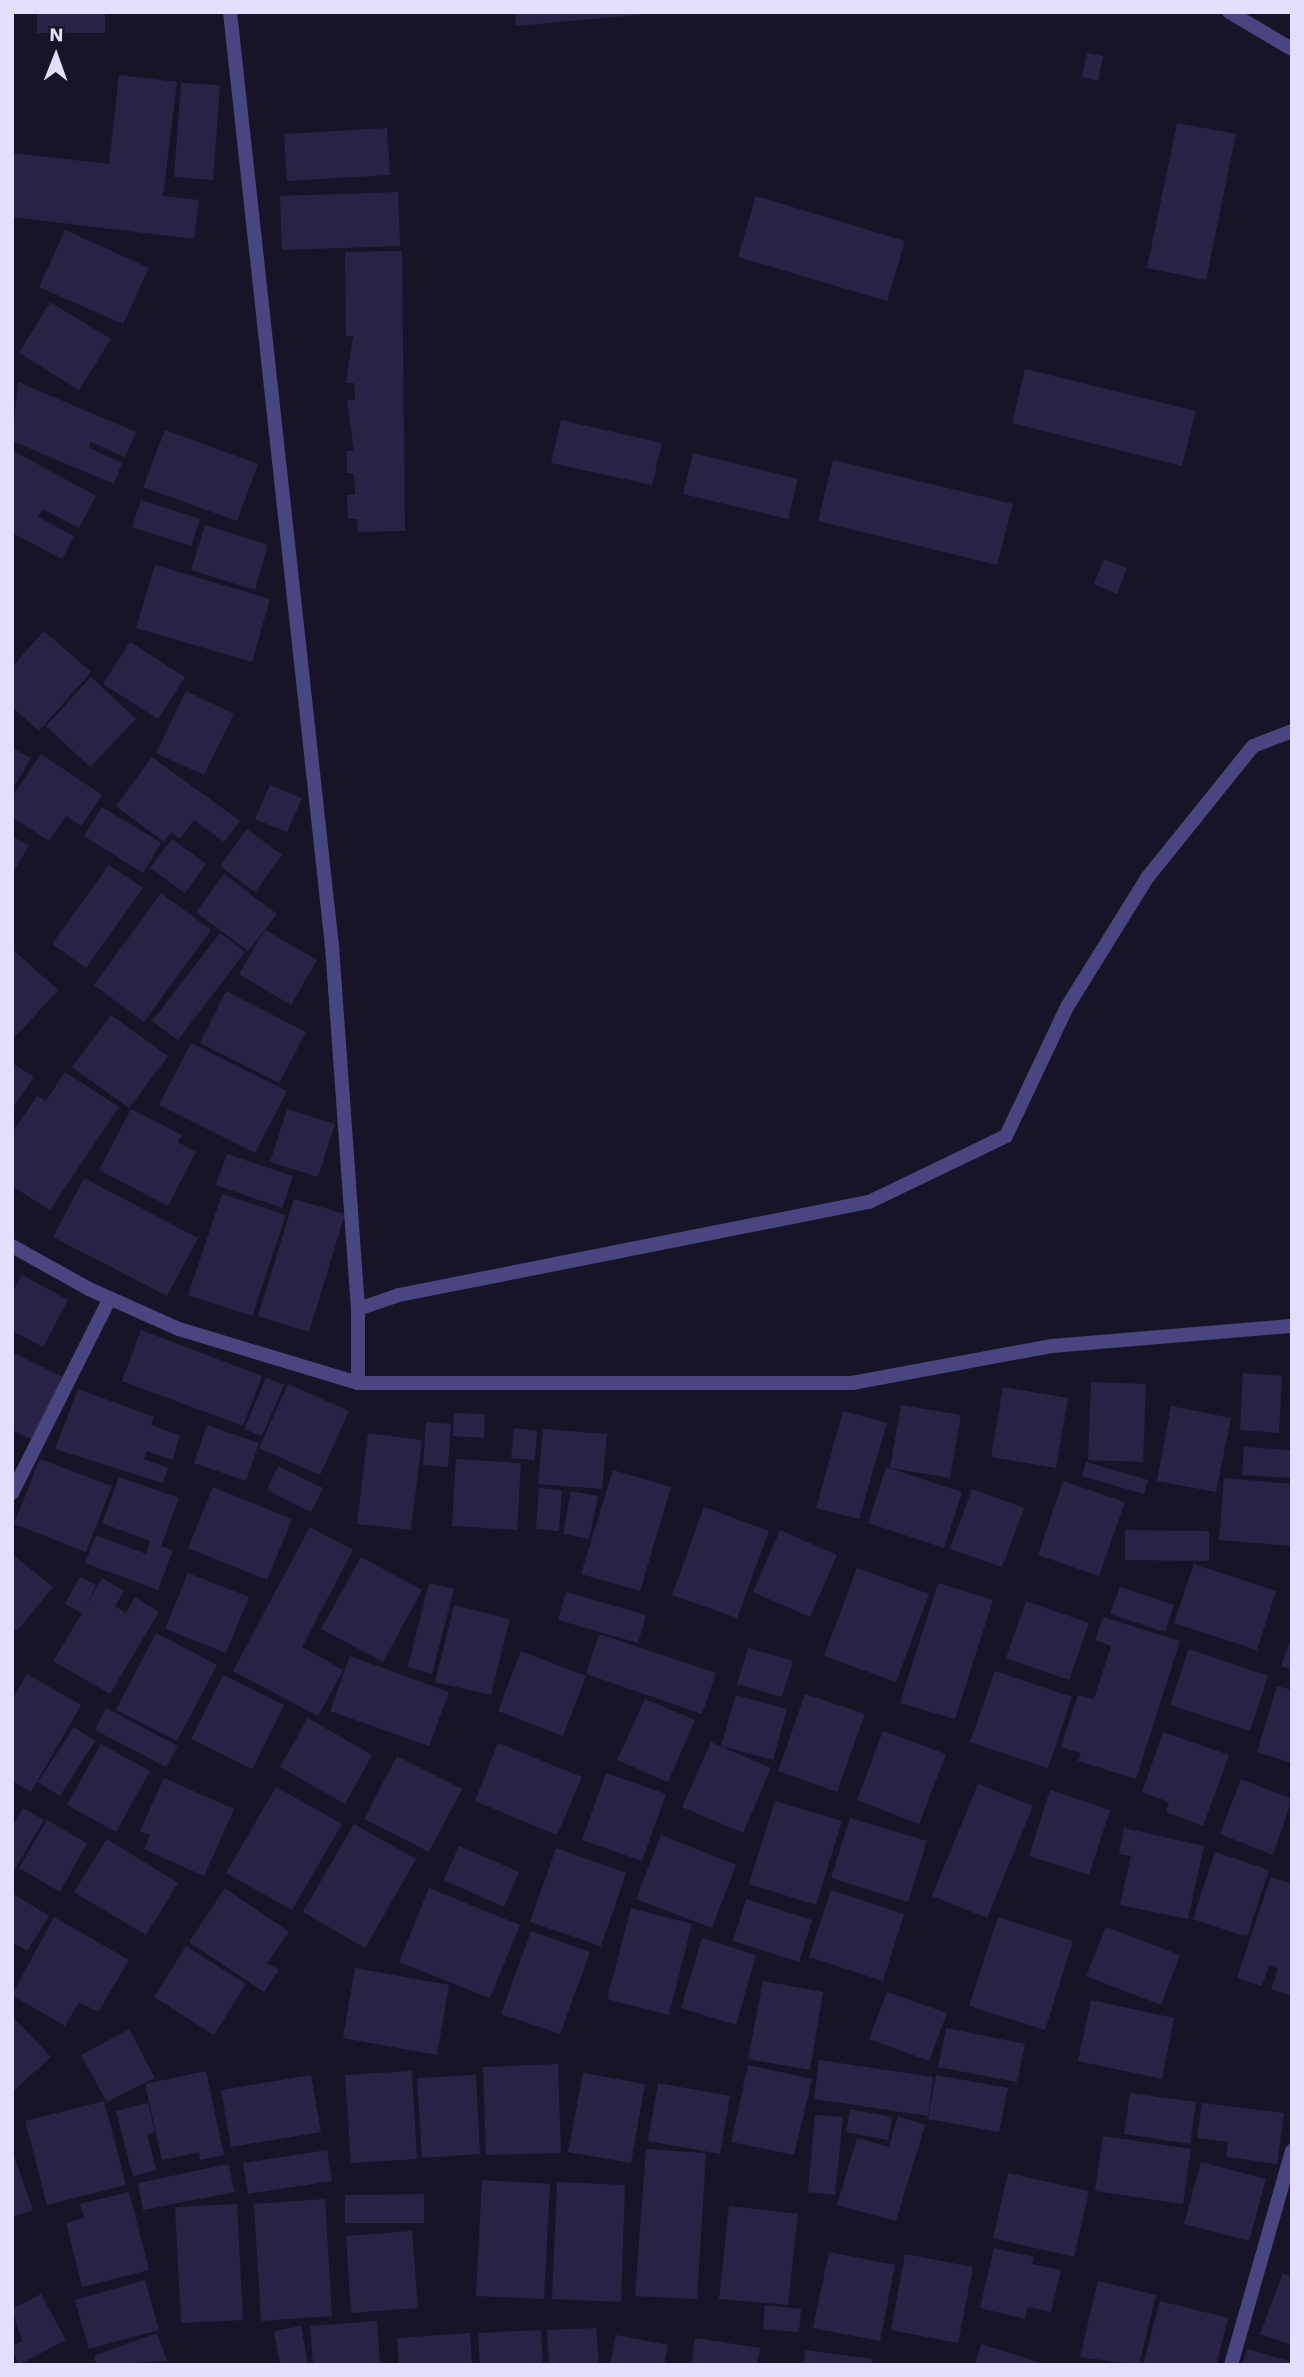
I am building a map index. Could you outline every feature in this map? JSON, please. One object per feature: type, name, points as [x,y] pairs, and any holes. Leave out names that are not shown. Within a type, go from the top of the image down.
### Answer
[{"type":"street","points":[[230,12],[332,946],[358,1309],[358,1383]]},
{"type":"street","points":[[1229,12],[1292,49]]},
{"type":"street","points":[[358,1309],[399,1295],[869,1202],[1006,1136],[1067,1007],[1147,878],[1253,746],[1292,731]]},
{"type":"street","points":[[12,1246],[110,1298],[179,1329],[358,1383],[852,1383],[1052,1346],[1292,1326]]},
{"type":"street","points":[[12,1493],[110,1298]]},
{"type":"street","points":[[1231,2365],[1292,2151]]},
{"type":"building","points":[[37,12],[105,12],[105,33],[37,33]]},
{"type":"building","points":[[515,12],[647,12],[647,14],[516,26]]},
{"type":"building","points":[[1087,53],[1103,56],[1098,81],[1082,77]]},
{"type":"building","points":[[119,75],[177,82],[163,196],[199,200],[194,239],[12,217],[12,153],[109,164]]},
{"type":"building","points":[[181,83],[220,85],[213,180],[174,177]]},
{"type":"building","points":[[1177,123],[1236,134],[1206,280],[1147,268]]},
{"type":"building","points":[[387,128],[390,175],[287,181],[284,134]]},
{"type":"building","points":[[398,192],[400,246],[282,250],[280,196]]},
{"type":"building","points":[[756,196],[905,241],[887,301],[738,257]]},
{"type":"building","points":[[65,230],[149,268],[123,324],[39,287]]},
{"type":"building","points":[[402,251],[405,531],[358,532],[357,519],[348,519],[347,495],[355,495],[354,473],[347,473],[347,451],[354,451],[347,400],[355,400],[354,383],[346,383],[353,336],[346,336],[345,252]]},
{"type":"building","points":[[50,302],[111,339],[79,390],[19,353]]},
{"type":"building","points":[[1025,369],[1196,411],[1182,466],[1012,423]]},
{"type":"building","points":[[18,382],[136,432],[125,457],[91,442],[89,448],[122,463],[114,484],[12,441]]},
{"type":"building","points":[[561,420],[662,443],[652,485],[551,463]]},
{"type":"building","points":[[165,430],[258,464],[237,521],[143,487]]},
{"type":"building","points":[[12,450],[96,496],[79,528],[43,509],[38,517],[74,536],[62,559],[12,533]]},
{"type":"building","points":[[693,453],[798,479],[788,519],[683,494]]},
{"type":"building","points":[[833,460],[1013,504],[997,565],[818,521]]},
{"type":"building","points":[[141,500],[200,519],[191,546],[132,527]]},
{"type":"building","points":[[205,525],[268,545],[255,590],[191,570]]},
{"type":"building","points":[[1104,559],[1127,568],[1117,594],[1094,584]]},
{"type":"building","points":[[155,565],[270,599],[252,662],[136,628]]},
{"type":"building","points":[[44,631],[91,672],[39,731],[12,707],[12,667]]},
{"type":"building","points":[[130,642],[185,677],[158,719],[103,684]]},
{"type":"building","points":[[91,677],[136,719],[90,767],[46,726]]},
{"type":"building","points":[[186,691],[234,714],[204,775],[156,753]]},
{"type":"building","points":[[12,748],[31,758],[12,790]]},
{"type":"building","points":[[41,754],[102,795],[81,826],[66,816],[49,841],[12,817],[12,797]]},
{"type":"building","points":[[152,757],[240,821],[224,842],[194,820],[180,839],[171,832],[164,842],[116,806]]},
{"type":"building","points":[[270,785],[302,798],[287,832],[255,819]]},
{"type":"building","points":[[102,807],[161,843],[143,873],[84,836]]},
{"type":"building","points":[[247,829],[282,855],[255,892],[220,866]]},
{"type":"building","points":[[12,836],[29,846],[12,874]]},
{"type":"building","points":[[172,839],[206,864],[185,893],[150,868]]},
{"type":"building","points":[[109,865],[143,888],[86,968],[52,944]]},
{"type":"building","points":[[224,874],[277,914],[248,951],[196,912]]},
{"type":"building","points":[[161,893],[211,930],[144,1022],[94,985]]},
{"type":"building","points":[[265,930],[317,960],[291,1005],[239,974]]},
{"type":"building","points":[[220,933],[245,952],[178,1040],[152,1021]]},
{"type":"building","points":[[12,949],[58,990],[15,1037],[12,1034]]},
{"type":"building","points":[[226,991],[306,1032],[279,1083],[200,1043]]},
{"type":"building","points":[[111,1015],[168,1056],[129,1108],[72,1067]]},
{"type":"building","points":[[191,1043],[287,1091],[255,1153],[159,1105]]},
{"type":"building","points":[[12,1063],[34,1077],[12,1109]]},
{"type":"building","points":[[65,1072],[119,1107],[50,1210],[12,1186],[12,1133],[37,1096],[46,1101]]},
{"type":"building","points":[[131,1109],[182,1135],[178,1142],[196,1152],[168,1206],[99,1170]]},
{"type":"building","points":[[287,1109],[335,1124],[318,1177],[270,1162]]},
{"type":"building","points":[[227,1154],[293,1176],[282,1208],[216,1185]]},
{"type":"building","points":[[84,1178],[198,1238],[167,1296],[53,1237]]},
{"type":"building","points":[[222,1194],[286,1215],[252,1316],[188,1295]]},
{"type":"building","points":[[294,1199],[345,1214],[309,1332],[258,1316]]},
{"type":"building","points":[[22,1275],[68,1300],[43,1347],[12,1331],[12,1293]]},
{"type":"building","points":[[141,1330],[262,1376],[243,1426],[122,1381]]},
{"type":"building","points":[[12,1352],[63,1377],[33,1440],[12,1430]]},
{"type":"building","points":[[1243,1373],[1282,1376],[1279,1433],[1240,1430]]},
{"type":"building","points":[[266,1378],[284,1385],[262,1436],[244,1429]]},
{"type":"building","points":[[1091,1382],[1146,1384],[1143,1462],[1088,1460]]},
{"type":"building","points":[[288,1384],[349,1411],[320,1475],[259,1448]]},
{"type":"building","points":[[1003,1387],[1068,1398],[1056,1468],[991,1457]]},
{"type":"building","points":[[78,1389],[154,1417],[151,1425],[180,1436],[172,1460],[147,1451],[144,1459],[168,1468],[163,1483],[55,1449]]},
{"type":"building","points":[[901,1405],[961,1415],[950,1478],[890,1468]]},
{"type":"building","points":[[1171,1406],[1231,1418],[1216,1492],[1157,1481]]},
{"type":"building","points":[[843,1411],[887,1423],[859,1519],[816,1508]]},
{"type":"building","points":[[454,1413],[485,1414],[484,1438],[453,1436]]},
{"type":"building","points":[[426,1422],[451,1424],[448,1467],[423,1465]]},
{"type":"building","points":[[207,1425],[259,1443],[246,1481],[194,1463]]},
{"type":"building","points":[[514,1428],[537,1431],[535,1460],[511,1458]]},
{"type":"building","points":[[543,1429],[607,1434],[602,1489],[538,1484]]},
{"type":"building","points":[[368,1433],[422,1440],[411,1530],[357,1524]]},
{"type":"building","points":[[1244,1447],[1292,1450],[1292,1478],[1242,1475]]},
{"type":"building","points":[[40,1459],[112,1486],[86,1552],[14,1524]]},
{"type":"building","points":[[456,1459],[521,1463],[517,1530],[452,1526]]},
{"type":"building","points":[[1086,1462],[1148,1480],[1144,1494],[1082,1476]]},
{"type":"building","points":[[278,1466],[323,1488],[311,1512],[267,1490]]},
{"type":"building","points":[[886,1467],[962,1492],[944,1548],[868,1523]]},
{"type":"building","points":[[613,1470],[671,1487],[640,1591],[581,1574]]},
{"type":"building","points":[[119,1477],[179,1498],[161,1546],[173,1550],[158,1590],[85,1563],[96,1535],[146,1554],[150,1541],[102,1523]]},
{"type":"building","points":[[1224,1478],[1292,1484],[1292,1546],[1219,1540]]},
{"type":"building","points":[[1063,1481],[1125,1502],[1099,1576],[1038,1555]]},
{"type":"building","points":[[213,1487],[292,1519],[267,1580],[188,1548]]},
{"type":"building","points":[[539,1488],[562,1490],[559,1531],[536,1529]]},
{"type":"building","points":[[972,1489],[1024,1508],[1002,1567],[950,1549]]},
{"type":"building","points":[[571,1491],[598,1496],[589,1539],[563,1534]]},
{"type":"building","points":[[704,1507],[769,1531],[737,1618],[672,1595]]},
{"type":"building","points":[[310,1527],[353,1550],[302,1647],[343,1670],[318,1716],[233,1671]]},
{"type":"building","points":[[780,1530],[837,1555],[810,1617],[753,1592]]},
{"type":"building","points":[[1125,1530],[1209,1531],[1209,1561],[1125,1560]]},
{"type":"building","points":[[12,1554],[53,1587],[17,1631],[12,1627]]},
{"type":"building","points":[[361,1557],[422,1590],[383,1662],[321,1629]]},
{"type":"building","points":[[1194,1564],[1276,1591],[1257,1650],[1174,1623]]},
{"type":"building","points":[[857,1568],[929,1594],[896,1682],[824,1656]]},
{"type":"building","points":[[188,1573],[249,1597],[226,1653],[165,1629]]},
{"type":"building","points":[[80,1577],[96,1585],[86,1606],[102,1578],[124,1591],[115,1606],[126,1613],[135,1597],[159,1612],[110,1694],[53,1661],[82,1613],[65,1604]]},
{"type":"building","points":[[429,1583],[454,1589],[432,1674],[408,1667]]},
{"type":"building","points":[[938,1583],[993,1600],[955,1719],[900,1703]]},
{"type":"building","points":[[1120,1587],[1174,1605],[1165,1632],[1110,1614]]},
{"type":"building","points":[[566,1592],[646,1615],[638,1643],[558,1620]]},
{"type":"building","points":[[1026,1601],[1089,1623],[1069,1680],[1006,1658]]},
{"type":"building","points":[[454,1605],[510,1619],[491,1695],[435,1682]]},
{"type":"building","points":[[1103,1617],[1180,1641],[1136,1779],[1078,1761],[1081,1753],[1061,1747],[1078,1695],[1094,1699],[1111,1646],[1095,1640]]},
{"type":"building","points":[[156,1633],[217,1665],[177,1741],[116,1710]]},
{"type":"building","points":[[599,1634],[716,1673],[702,1714],[586,1674]]},
{"type":"building","points":[[1292,1638],[1292,1670],[1281,1666]]},
{"type":"building","points":[[748,1648],[793,1661],[782,1697],[737,1684]]},
{"type":"building","points":[[1189,1649],[1268,1676],[1250,1731],[1170,1705]]},
{"type":"building","points":[[521,1651],[586,1676],[563,1736],[498,1711]]},
{"type":"building","points":[[350,1656],[449,1692],[429,1746],[330,1711]]},
{"type":"building","points":[[995,1671],[1072,1697],[1048,1768],[970,1742]]},
{"type":"building","points":[[27,1674],[81,1705],[31,1792],[12,1781],[12,1700]]},
{"type":"building","points":[[223,1675],[284,1705],[252,1769],[191,1739]]},
{"type":"building","points":[[1277,1686],[1292,1690],[1292,1763],[1257,1752]]},
{"type":"building","points":[[805,1694],[865,1714],[837,1792],[778,1771]]},
{"type":"building","points":[[736,1695],[787,1709],[773,1760],[721,1746]]},
{"type":"building","points":[[645,1699],[695,1720],[668,1782],[617,1760]]},
{"type":"building","points":[[106,1708],[178,1746],[166,1767],[95,1730]]},
{"type":"building","points":[[308,1718],[372,1755],[345,1804],[280,1767]]},
{"type":"building","points":[[74,1727],[95,1741],[60,1796],[38,1782]]},
{"type":"building","points":[[883,1731],[946,1754],[919,1824],[857,1800]]},
{"type":"building","points":[[1163,1732],[1229,1755],[1203,1826],[1166,1812],[1169,1802],[1142,1792]]},
{"type":"building","points":[[711,1742],[771,1768],[743,1833],[682,1807]]},
{"type":"building","points":[[498,1743],[582,1777],[557,1835],[475,1801]]},
{"type":"building","points":[[101,1744],[150,1771],[116,1832],[67,1805]]},
{"type":"building","points":[[397,1756],[462,1789],[429,1852],[364,1819]]},
{"type":"building","points":[[606,1773],[666,1794],[642,1861],[582,1840]]},
{"type":"building","points":[[164,1778],[234,1809],[204,1876],[144,1849],[150,1835],[140,1831]]},
{"type":"building","points":[[1241,1779],[1292,1799],[1273,1855],[1220,1834]]},
{"type":"building","points":[[978,1784],[1033,1806],[987,1918],[932,1896]]},
{"type":"building","points":[[276,1787],[342,1824],[292,1910],[226,1873]]},
{"type":"building","points":[[1050,1790],[1110,1810],[1089,1875],[1029,1856]]},
{"type":"building","points":[[775,1801],[842,1821],[816,1905],[749,1884]]},
{"type":"building","points":[[23,1808],[44,1820],[12,1874],[12,1827]]},
{"type":"building","points":[[850,1818],[927,1841],[908,1902],[831,1878]]},
{"type":"building","points":[[47,1820],[87,1843],[60,1892],[19,1868]]},
{"type":"building","points":[[354,1824],[416,1859],[365,1948],[303,1912]]},
{"type":"building","points":[[1124,1828],[1204,1846],[1188,1919],[1120,1905],[1131,1856],[1119,1854]]},
{"type":"building","points":[[661,1835],[736,1865],[712,1928],[636,1899]]},
{"type":"building","points":[[107,1839],[178,1883],[146,1935],[74,1892]]},
{"type":"building","points":[[459,1846],[519,1872],[504,1907],[444,1880]]},
{"type":"building","points":[[556,1848],[626,1873],[601,1946],[530,1922]]},
{"type":"building","points":[[1215,1852],[1269,1870],[1247,1937],[1193,1919]]},
{"type":"building","points":[[1271,1877],[1292,1884],[1292,1996],[1271,1989],[1278,1969],[1269,1965],[1262,1986],[1237,1978]]},
{"type":"building","points":[[225,1888],[289,1932],[267,1963],[279,1970],[264,1992],[189,1942]]},
{"type":"building","points":[[429,1888],[520,1925],[490,1998],[399,1962]]},
{"type":"building","points":[[831,1890],[904,1914],[883,1981],[809,1957]]},
{"type":"building","points":[[12,1893],[49,1916],[27,1951],[12,1942]]},
{"type":"building","points":[[746,1899],[812,1920],[799,1962],[733,1941]]},
{"type":"building","points":[[631,1908],[692,1924],[669,2015],[607,1999]]},
{"type":"building","points":[[54,1917],[129,1960],[98,2012],[79,2002],[65,2026],[12,1995]]},
{"type":"building","points":[[998,1917],[1073,1941],[1045,2030],[969,2006]]},
{"type":"building","points":[[1106,1927],[1180,1955],[1161,2005],[1086,1976]]},
{"type":"building","points":[[531,1931],[590,1952],[560,2034],[501,2014]]},
{"type":"building","points":[[702,1938],[756,1955],[736,2025],[681,2008]]},
{"type":"building","points":[[186,1946],[246,1984],[214,2035],[154,1997]]},
{"type":"building","points":[[355,1968],[449,1985],[437,2055],[343,2038]]},
{"type":"building","points":[[763,1981],[823,1992],[810,2070],[748,2059]]},
{"type":"building","points":[[887,1992],[947,2013],[929,2061],[869,2039]]},
{"type":"building","points":[[1091,2000],[1174,2018],[1162,2079],[1078,2061]]},
{"type":"building","points":[[12,2016],[51,2057],[12,2092]]},
{"type":"building","points":[[946,2028],[1025,2044],[1017,2082],[938,2067]]},
{"type":"building","points":[[129,2029],[155,2078],[107,2102],[81,2055]]},
{"type":"building","points":[[819,2060],[933,2077],[928,2116],[814,2099]]},
{"type":"building","points":[[558,2064],[561,2153],[486,2155],[483,2067]]},
{"type":"building","points":[[748,2065],[812,2079],[794,2155],[731,2142]]},
{"type":"building","points":[[206,2071],[224,2155],[200,2160],[199,2152],[162,2160],[145,2084]]},
{"type":"building","points":[[412,2071],[417,2159],[351,2163],[345,2075]]},
{"type":"building","points":[[583,2073],[645,2084],[631,2163],[568,2152]]},
{"type":"building","points":[[311,2075],[321,2132],[231,2147],[221,2090]]},
{"type":"building","points":[[476,2075],[480,2154],[422,2158],[417,2078]]},
{"type":"building","points":[[936,2075],[1008,2088],[999,2132],[928,2119]]},
{"type":"building","points":[[658,2083],[730,2096],[720,2154],[648,2141]]},
{"type":"building","points":[[1130,2093],[1196,2102],[1190,2144],[1124,2134]]},
{"type":"building","points":[[104,2101],[126,2185],[47,2205],[25,2121]]},
{"type":"building","points":[[148,2103],[155,2132],[147,2134],[156,2170],[133,2176],[116,2111]]},
{"type":"building","points":[[1202,2103],[1284,2113],[1277,2164],[1226,2157],[1228,2142],[1197,2138]]},
{"type":"building","points":[[850,2109],[892,2117],[888,2140],[846,2132]]},
{"type":"building","points":[[815,2115],[843,2117],[835,2195],[808,2192]]},
{"type":"building","points":[[898,2116],[925,2125],[896,2221],[837,2205],[857,2138],[889,2147]]},
{"type":"building","points":[[1103,2136],[1191,2149],[1183,2204],[1095,2191]]},
{"type":"building","points":[[646,2149],[706,2153],[697,2299],[635,2296]]},
{"type":"building","points":[[12,2150],[33,2210],[12,2217]]},
{"type":"building","points":[[327,2150],[332,2181],[248,2194],[243,2163]]},
{"type":"building","points":[[1201,2162],[1266,2179],[1249,2241],[1184,2224]]},
{"type":"building","points":[[228,2164],[235,2192],[143,2210],[138,2183]]},
{"type":"building","points":[[1008,2173],[1089,2191],[1074,2257],[993,2238]]},
{"type":"building","points":[[482,2180],[550,2184],[544,2299],[476,2296]]},
{"type":"building","points":[[557,2182],[625,2185],[621,2302],[552,2299]]},
{"type":"building","points":[[129,2192],[149,2270],[82,2287],[66,2223],[84,2218],[80,2204]]},
{"type":"building","points":[[424,2194],[424,2223],[345,2223],[345,2195]]},
{"type":"building","points":[[325,2199],[332,2316],[261,2321],[254,2204]]},
{"type":"building","points":[[237,2204],[243,2320],[181,2323],[175,2207]]},
{"type":"building","points":[[729,2206],[798,2214],[788,2305],[719,2299]]},
{"type":"building","points":[[412,2231],[418,2308],[351,2313],[346,2236]]},
{"type":"building","points":[[994,2248],[1034,2257],[1032,2264],[1061,2270],[1051,2312],[1028,2307],[1025,2319],[980,2308]]},
{"type":"building","points":[[829,2252],[895,2265],[880,2341],[813,2328]]},
{"type":"building","points":[[905,2254],[973,2267],[958,2343],[891,2330]]},
{"type":"building","points":[[1283,2273],[1292,2277],[1292,2345],[1260,2334]]},
{"type":"building","points":[[145,2280],[159,2330],[89,2349],[75,2300]]},
{"type":"building","points":[[1098,2281],[1156,2295],[1139,2365],[1080,2357]]},
{"type":"building","points":[[41,2294],[66,2340],[18,2365],[12,2346],[22,2341],[12,2309]]},
{"type":"building","points":[[1160,2301],[1228,2318],[1216,2365],[1143,2365]]},
{"type":"building","points":[[765,2305],[801,2309],[799,2332],[763,2329]]},
{"type":"building","points":[[377,2321],[380,2365],[313,2365],[310,2326]]},
{"type":"building","points":[[301,2326],[308,2365],[280,2365],[274,2331]]},
{"type":"building","points":[[596,2328],[599,2365],[549,2365],[547,2330]]},
{"type":"building","points":[[541,2330],[543,2365],[480,2365],[478,2333]]},
{"type":"building","points":[[157,2333],[167,2361],[97,2365],[94,2356]]},
{"type":"building","points":[[470,2333],[472,2365],[399,2365],[397,2338]]},
{"type":"building","points":[[616,2335],[668,2345],[664,2365],[610,2365]]},
{"type":"building","points":[[695,2338],[760,2348],[757,2365],[691,2365]]},
{"type":"building","points":[[981,2344],[1044,2364],[1044,2365],[975,2365]]},
{"type":"building","points":[[1247,2349],[1292,2362],[1292,2365],[1242,2365]]},
{"type":"building","points":[[805,2350],[872,2359],[871,2365],[803,2365]]}]
